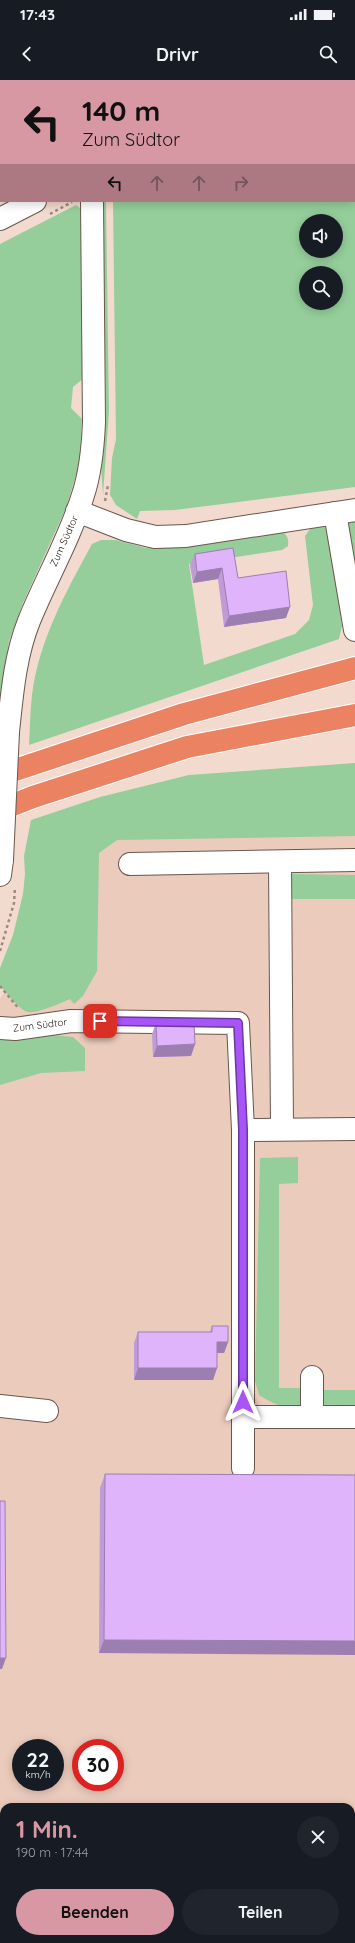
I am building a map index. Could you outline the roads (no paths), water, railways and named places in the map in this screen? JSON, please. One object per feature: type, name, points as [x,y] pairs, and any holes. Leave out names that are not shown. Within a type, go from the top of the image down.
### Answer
[{"type":"highway","points":[[0,776],[184,714],[355,668]]},
{"type":"highway","points":[[0,810],[33,797],[187,747],[355,715]]},
{"type":"street","points":[[0,219],[33,202]]},
{"type":"street","name":"Zum Südtor","points":[[6,872],[8,732],[12,693],[19,654],[26,628],[77,511],[89,472],[94,422],[92,202]]},
{"type":"street","points":[[77,511],[126,530],[155,537],[186,536],[295,524],[345,512],[355,630]]},
{"type":"street","points":[[130,864],[355,860]]},
{"type":"street","points":[[280,862],[282,1129]]},
{"type":"street","name":"Zum Südtor","points":[[0,1028],[21,1028],[71,1021],[238,1023],[243,1130],[243,1468]]},
{"type":"street","points":[[243,1130],[355,1129]]},
{"type":"street","points":[[312,1377],[312,1417]]},
{"type":"street","points":[[0,1406],[47,1410]]},
{"type":"street","points":[[243,1417],[355,1417]]}]
